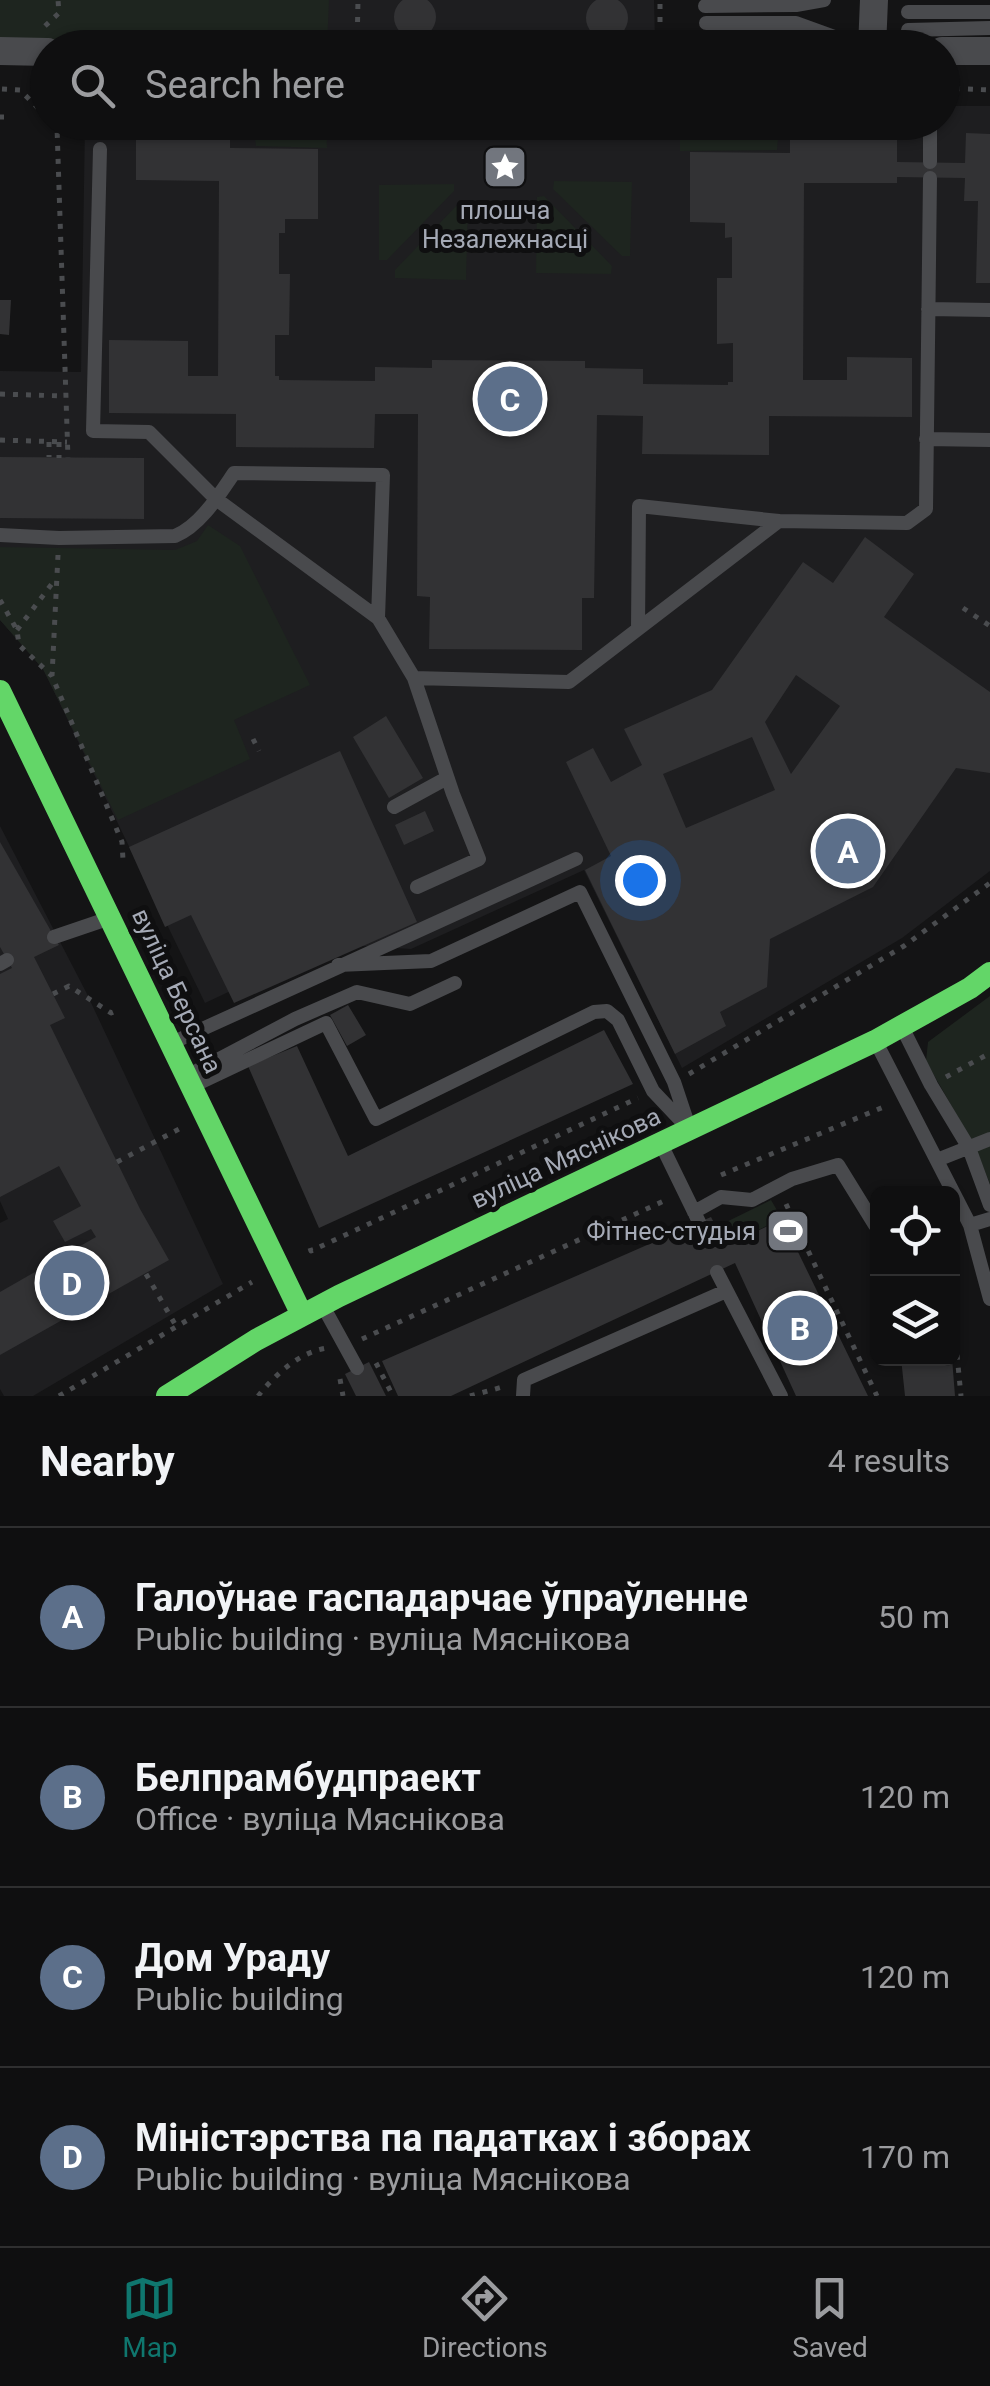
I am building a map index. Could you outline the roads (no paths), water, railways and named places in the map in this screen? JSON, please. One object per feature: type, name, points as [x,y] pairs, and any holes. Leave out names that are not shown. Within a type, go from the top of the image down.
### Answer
[{"type":"main road","name":"вуліца Берсана","points":[[0,691],[190,1081],[312,1310]]},
{"type":"main road","name":"вуліца Мяснікова","points":[[167,1396],[195,1388],[312,1310],[875,1041],[990,973]]},
{"type":"street","points":[[871,30],[874,0]]},
{"type":"street","points":[[0,51],[30,52]]},
{"type":"street","points":[[960,51],[990,51]]},
{"type":"lane","points":[[705,6],[796,6],[824,0]]},
{"type":"lane","points":[[908,12],[990,12]]},
{"type":"lane","points":[[706,23],[796,23],[816,30]]},
{"type":"lane","points":[[908,30],[990,28]]},
{"type":"lane","points":[[638,629],[639,506],[779,521],[908,523],[926,509],[930,140]]},
{"type":"lane","points":[[100,149],[94,431],[150,432],[216,499],[378,618],[414,678],[479,858],[417,887]]},
{"type":"lane","points":[[928,310],[990,310]]},
{"type":"lane","points":[[926,438],[990,440]]},
{"type":"lane","points":[[0,535],[176,536],[188,530],[234,473],[383,475],[378,618]]},
{"type":"lane","points":[[414,678],[569,682],[779,521]]},
{"type":"lane","points":[[394,807],[448,778]]},
{"type":"lane","points":[[172,1044],[576,859]]},
{"type":"lane","points":[[338,965],[431,961],[580,892],[674,1082],[690,1130]]},
{"type":"lane","points":[[54,937],[112,917]]},
{"type":"lane","points":[[190,1081],[295,1019],[357,992],[410,1004],[455,983]]},
{"type":"lane","points":[[190,1081],[326,1023],[376,1119],[594,1012],[607,1011],[618,1020],[653,1091],[690,1130]]},
{"type":"lane","points":[[902,1026],[931,1085],[970,1148],[990,1205]]},
{"type":"lane","points":[[875,1041],[970,1225],[990,1299]]},
{"type":"lane","points":[[937,1160],[990,1139]]},
{"type":"lane","points":[[660,1144],[696,1217],[721,1197],[752,1200],[778,1186],[838,1165],[870,1217]]},
{"type":"lane","points":[[970,1225],[990,1220]]},
{"type":"lane","points":[[717,1272],[781,1396]]},
{"type":"lane","points":[[523,1388],[726,1292]]},
{"type":"lane","points":[[312,1310],[346,1344],[357,1368]]},
{"type":"place","name":"плошча Незалежнасці","points":[[505,167]]},
{"type":"place","name":"Дом Ураду","points":[[510,399]]},
{"type":"place","name":"Галоўнае гаспадарчае ўпраўленне","points":[[848,851]]},
{"type":"place","name":"Фітнес-студыя","points":[[788,1231]]},
{"type":"place","name":"Міністэрства па падатках і зборах","points":[[72,1283]]},
{"type":"place","name":"Белпрамбудпраект","points":[[800,1328]]}]
